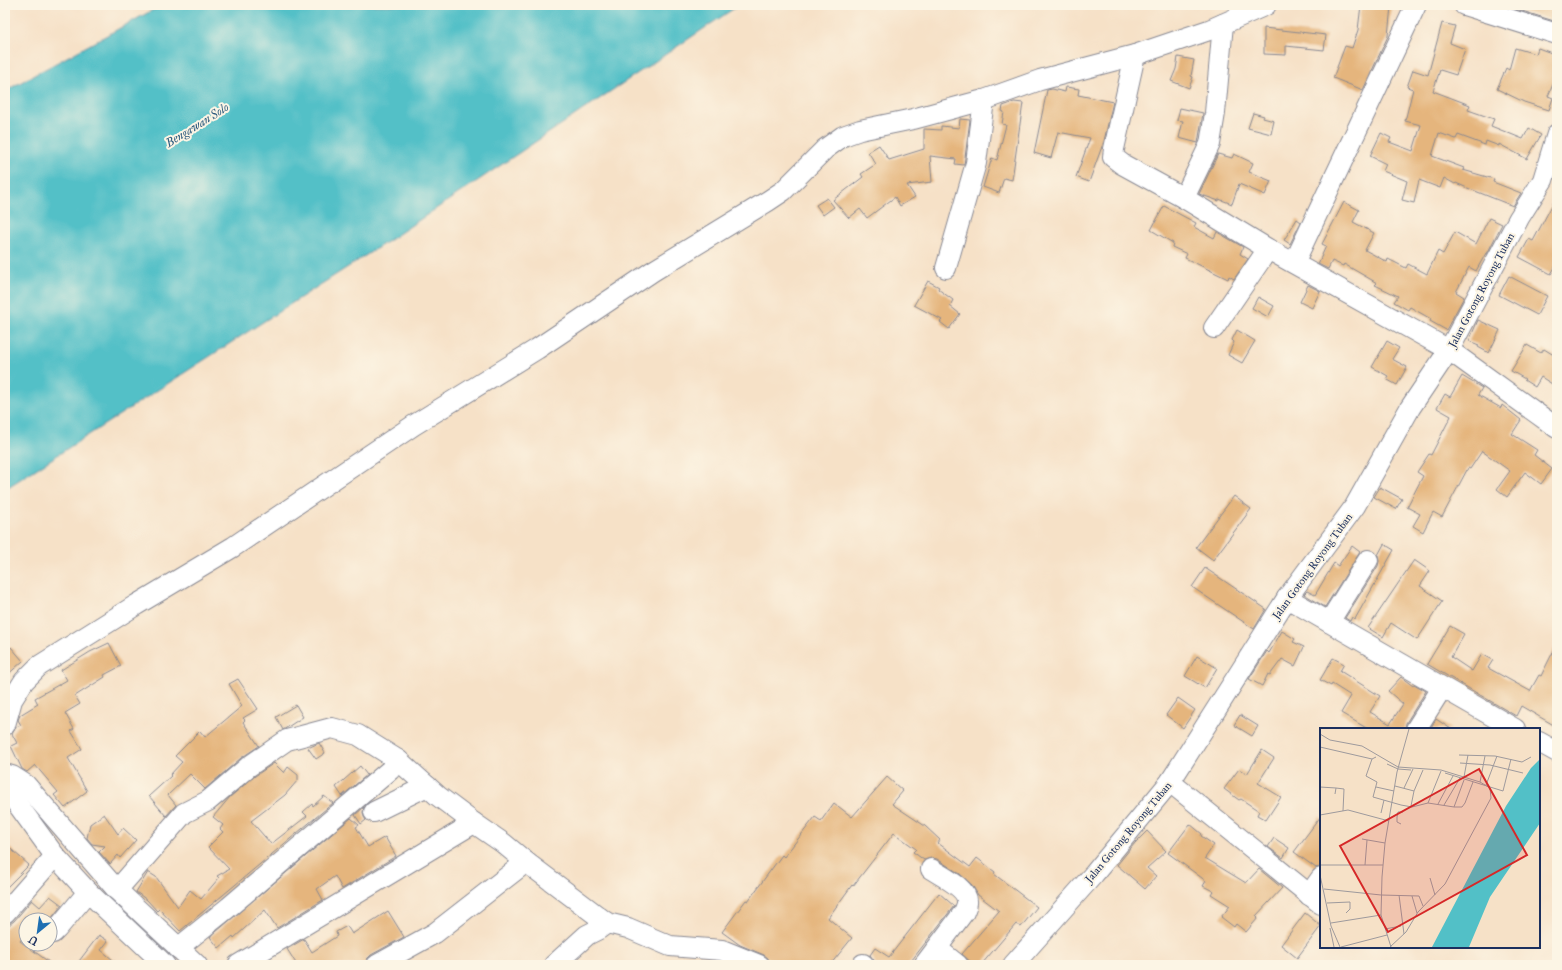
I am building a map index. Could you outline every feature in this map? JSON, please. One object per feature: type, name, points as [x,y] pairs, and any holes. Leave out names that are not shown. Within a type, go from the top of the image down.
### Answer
[{"type":"street","points":[[5,725],[12,700],[24,681],[39,666],[136,605],[233,547],[414,424],[536,349],[653,270],[768,201],[783,191],[825,149],[843,136],[860,130],[913,119],[984,100],[1040,80],[1135,56],[1223,24],[1266,5]]},
{"type":"street","points":[[1294,263],[1416,5]]},
{"type":"street","points":[[1464,5],[1557,34]]},
{"type":"street","points":[[1184,198],[1210,144],[1215,113],[1223,24]]},
{"type":"street","points":[[1135,56],[1113,157],[1122,164],[1184,198],[1268,249],[1449,350],[1557,428]]},
{"type":"street","points":[[946,268],[976,163],[984,100]]},
{"type":"street","name":"Jalan Gotong Royong Tuban","points":[[1023,961],[1170,782],[1287,598],[1354,506],[1410,408],[1449,350],[1519,218],[1550,182],[1557,134]]},
{"type":"street","points":[[1214,328],[1268,249]]},
{"type":"street","points":[[1329,622],[1368,560]]},
{"type":"street","points":[[1287,598],[1513,728]]},
{"type":"street","points":[[1417,728],[1442,688]]},
{"type":"street","points":[[117,890],[184,813],[208,801],[248,767],[287,740],[332,728],[358,735],[398,760],[427,786],[474,823],[503,842],[526,862],[607,923],[628,928],[670,946],[722,950],[759,965]]},
{"type":"street","points":[[1540,743],[1557,752]]},
{"type":"street","points":[[178,948],[229,907],[390,770],[398,760]]},
{"type":"street","points":[[5,774],[12,776],[26,785],[117,890],[197,965]]},
{"type":"street","points":[[1170,782],[1315,899],[1320,882]]},
{"type":"street","points":[[374,812],[427,786]]},
{"type":"street","points":[[8,798],[55,856],[88,892],[165,965]]},
{"type":"street","points":[[238,965],[474,823]]},
{"type":"street","points":[[5,913],[55,856]]},
{"type":"street","points":[[377,965],[435,933],[526,862]]},
{"type":"street","points":[[924,965],[964,912],[968,903],[965,894],[950,881],[932,869]]},
{"type":"street","points":[[58,929],[88,892]]},
{"type":"street","points":[[554,965],[587,935],[600,929],[607,923]]},
{"type":"street","points":[[938,948],[958,965]]},
{"type":"water","name":"Bengawan Solo","points":[[162,5],[739,5],[388,241],[5,489],[5,91]]},
{"type":"building","points":[[1361,5],[1391,6],[1388,36],[1363,90],[1333,78],[1345,46],[1352,48],[1358,30]]},
{"type":"building","points":[[1503,5],[1557,5],[1557,22]]},
{"type":"building","points":[[1442,23],[1455,26],[1450,43],[1465,49],[1456,75],[1440,70],[1433,91],[1470,105],[1468,110],[1494,119],[1491,126],[1523,139],[1529,128],[1541,135],[1527,159],[1499,144],[1499,146],[1486,141],[1485,145],[1458,135],[1456,139],[1439,133],[1432,156],[1464,168],[1463,170],[1494,179],[1493,182],[1521,193],[1513,206],[1456,183],[1455,184],[1444,178],[1440,188],[1419,180],[1414,203],[1402,200],[1407,181],[1383,171],[1386,164],[1370,156],[1381,133],[1391,138],[1389,142],[1413,151],[1421,125],[1405,121],[1413,89],[1407,87],[1413,70],[1428,75]]},
{"type":"building","points":[[1264,28],[1326,35],[1324,50],[1286,46],[1286,55],[1264,54]]},
{"type":"building","points":[[1515,48],[1536,54],[1538,48],[1557,55],[1557,75],[1548,96],[1553,98],[1549,110],[1524,102],[1497,89],[1506,68],[1509,70]]},
{"type":"building","points":[[1178,57],[1194,60],[1191,76],[1193,77],[1189,88],[1171,81],[1176,69]]},
{"type":"building","points":[[1066,87],[1079,89],[1078,95],[1113,102],[1104,141],[1089,182],[1076,177],[1090,138],[1058,132],[1051,158],[1034,153],[1047,90],[1052,89],[1065,92]]},
{"type":"building","points":[[1014,102],[1023,103],[1012,180],[1004,178],[999,193],[983,187],[992,158],[997,160],[1006,125],[1002,124],[1004,112],[1002,111],[1003,106]]},
{"type":"building","points":[[1180,108],[1203,113],[1198,143],[1179,138],[1183,121],[1177,120]]},
{"type":"building","points":[[1253,113],[1274,121],[1271,134],[1248,128]]},
{"type":"building","points":[[960,119],[970,120],[964,165],[955,164],[956,159],[930,156],[932,182],[907,185],[915,197],[900,206],[895,197],[867,218],[860,209],[849,218],[833,200],[863,177],[861,174],[876,164],[868,152],[879,145],[889,160],[924,149],[924,129],[941,130],[941,126],[959,128]]},
{"type":"building","points":[[1218,154],[1232,158],[1234,154],[1253,163],[1249,172],[1271,181],[1265,195],[1239,184],[1232,204],[1199,194]]},
{"type":"building","points":[[1557,196],[1557,264],[1551,274],[1519,257],[1529,239],[1533,241]]},
{"type":"building","points":[[827,198],[834,207],[823,215],[816,205]]},
{"type":"building","points":[[1344,202],[1359,210],[1353,222],[1374,233],[1365,250],[1387,262],[1388,259],[1406,268],[1408,264],[1427,274],[1438,251],[1443,254],[1455,232],[1476,244],[1489,218],[1502,224],[1487,254],[1486,253],[1476,271],[1469,267],[1456,292],[1464,297],[1446,330],[1410,307],[1408,310],[1394,302],[1398,296],[1375,285],[1377,283],[1344,264],[1343,266],[1332,261],[1328,269],[1318,264],[1326,246],[1322,244]]},
{"type":"building","points":[[1164,206],[1196,223],[1194,227],[1214,238],[1217,232],[1243,247],[1240,254],[1248,259],[1234,279],[1229,276],[1228,279],[1185,258],[1187,254],[1172,247],[1173,243],[1151,230]]},
{"type":"building","points":[[1297,219],[1301,222],[1290,244],[1284,240]]},
{"type":"building","points":[[1509,276],[1547,296],[1537,315],[1499,295]]},
{"type":"building","points":[[928,281],[939,287],[938,289],[953,300],[950,306],[960,314],[949,329],[940,322],[942,320],[914,305]]},
{"type":"building","points":[[1308,285],[1320,291],[1312,308],[1300,302]]},
{"type":"building","points":[[1258,297],[1274,306],[1268,317],[1252,308]]},
{"type":"building","points":[[1478,320],[1500,330],[1489,353],[1478,347],[1479,345],[1469,341]]},
{"type":"building","points":[[1237,330],[1255,341],[1242,363],[1228,355],[1234,342],[1232,340]]},
{"type":"building","points":[[1387,341],[1399,348],[1392,359],[1407,367],[1397,385],[1386,379],[1388,376],[1372,367]]},
{"type":"building","points":[[1527,345],[1541,353],[1544,349],[1557,357],[1557,387],[1541,377],[1535,387],[1511,371]]},
{"type":"building","points":[[1462,376],[1482,388],[1478,395],[1501,408],[1502,405],[1521,420],[1512,434],[1537,450],[1534,455],[1552,469],[1541,484],[1525,472],[1507,497],[1497,489],[1510,471],[1482,451],[1470,469],[1468,468],[1442,517],[1433,512],[1423,532],[1413,526],[1420,514],[1407,507],[1423,476],[1417,472],[1429,454],[1431,455],[1451,416],[1437,408],[1445,394],[1450,397]]},
{"type":"building","points":[[1380,487],[1402,499],[1396,509],[1374,497]]},
{"type":"building","points":[[1234,496],[1251,509],[1213,560],[1196,547]]},
{"type":"building","points":[[1384,544],[1394,550],[1355,619],[1352,617],[1350,621],[1345,618],[1378,566],[1378,555]]},
{"type":"building","points":[[1352,546],[1360,552],[1325,607],[1304,594],[1307,591],[1315,595],[1334,563],[1338,566]]},
{"type":"building","points":[[1414,560],[1430,571],[1420,586],[1442,601],[1417,640],[1391,623],[1383,637],[1368,628]]},
{"type":"building","points":[[1205,568],[1266,609],[1254,629],[1192,587]]},
{"type":"building","points":[[1450,626],[1464,634],[1451,657],[1472,671],[1482,654],[1493,660],[1488,668],[1530,691],[1539,675],[1541,676],[1557,644],[1557,727],[1521,706],[1516,716],[1427,664]]},
{"type":"building","points":[[1282,631],[1295,639],[1293,642],[1304,647],[1295,666],[1282,659],[1270,675],[1268,674],[1262,686],[1249,679],[1267,651],[1269,653]]},
{"type":"building","points":[[109,643],[121,666],[104,675],[105,677],[75,696],[80,704],[65,713],[74,729],[71,731],[82,749],[68,758],[87,791],[65,808],[54,795],[58,792],[35,765],[27,772],[22,769],[11,746],[17,743],[12,734],[16,727],[21,725],[18,720],[20,715],[38,704],[35,698],[67,680],[61,670],[90,652]]},
{"type":"building","points":[[11,647],[23,661],[5,677],[5,652]]},
{"type":"building","points":[[1197,656],[1217,668],[1205,688],[1185,676]]},
{"type":"building","points":[[1333,658],[1344,664],[1340,671],[1380,696],[1370,712],[1390,724],[1403,704],[1388,691],[1401,677],[1413,686],[1414,684],[1426,691],[1406,723],[1405,728],[1366,728],[1341,713],[1351,696],[1332,684],[1331,686],[1320,680]]},
{"type":"building","points":[[238,679],[258,709],[243,718],[245,720],[243,722],[259,746],[241,758],[205,789],[190,774],[168,795],[176,805],[166,816],[149,796],[171,776],[170,775],[182,762],[175,756],[200,731],[205,737],[242,706],[229,684]]},
{"type":"building","points":[[1178,698],[1195,710],[1183,728],[1166,715]]},
{"type":"building","points":[[296,705],[303,717],[283,730],[276,717]]},
{"type":"building","points":[[1240,715],[1258,726],[1252,736],[1234,725]]},
{"type":"building","points":[[1436,719],[1450,728],[1431,728]]},
{"type":"building","points":[[319,743],[325,753],[316,759],[308,748]]},
{"type":"building","points":[[1262,750],[1274,758],[1258,783],[1281,797],[1266,820],[1257,815],[1259,811],[1241,799],[1239,800],[1224,789],[1239,769],[1247,774]]},
{"type":"building","points":[[274,763],[284,773],[288,767],[298,775],[298,780],[285,795],[251,821],[271,844],[307,816],[303,812],[312,804],[313,806],[324,796],[333,803],[180,931],[159,909],[157,911],[147,900],[136,892],[148,872],[156,877],[178,907],[190,890],[201,899],[219,878],[217,876],[229,869],[208,847],[223,832],[220,829],[223,825],[213,817],[230,797],[255,776]]},
{"type":"building","points":[[360,766],[367,775],[342,796],[336,787]]},
{"type":"building","points":[[887,777],[903,791],[892,804],[925,826],[940,840],[938,843],[970,867],[977,858],[995,872],[994,874],[1037,907],[1021,927],[1016,924],[981,965],[974,965],[962,954],[999,911],[978,895],[972,885],[960,874],[937,859],[931,858],[924,860],[913,852],[916,849],[894,833],[853,886],[852,885],[828,918],[852,938],[830,965],[770,965],[768,958],[764,955],[740,945],[722,932],[746,900],[748,901],[782,855],[784,857],[815,817],[821,821],[834,803],[852,817]]},
{"type":"building","points":[[364,807],[363,812],[366,820],[361,824],[355,815]]},
{"type":"building","points":[[104,814],[118,834],[123,828],[136,840],[120,858],[118,855],[110,864],[99,852],[105,846],[92,844],[87,838],[90,824]]},
{"type":"building","points":[[1320,817],[1320,867],[1316,868],[1294,852]]},
{"type":"building","points":[[351,818],[359,825],[356,827],[368,847],[385,837],[396,856],[342,889],[335,876],[317,889],[323,900],[277,928],[265,910],[234,938],[233,936],[219,948],[210,937]]},
{"type":"building","points":[[1190,824],[1202,834],[1201,836],[1214,845],[1205,858],[1246,883],[1259,869],[1282,888],[1256,916],[1258,918],[1246,932],[1236,924],[1234,927],[1221,917],[1230,906],[1211,894],[1213,891],[1203,886],[1206,881],[1168,853]]},
{"type":"building","points":[[1147,831],[1166,851],[1147,868],[1156,876],[1145,889],[1117,865]]},
{"type":"building","points":[[1274,838],[1289,848],[1283,858],[1268,847]]},
{"type":"building","points":[[5,844],[29,865],[5,889]]},
{"type":"building","points":[[939,893],[954,906],[908,965],[875,965],[875,962],[870,955],[875,948],[889,957]]},
{"type":"building","points":[[50,896],[62,905],[56,912],[22,912],[32,900],[40,907]]},
{"type":"building","points":[[388,911],[404,937],[371,955],[367,959],[366,965],[297,965],[287,949],[304,939],[312,952],[337,936],[336,932],[347,926],[352,934]]},
{"type":"building","points":[[1305,913],[1320,925],[1320,927],[1297,958],[1281,945]]},
{"type":"building","points":[[18,916],[18,952],[35,952],[53,965],[5,965],[5,928]]},
{"type":"building","points":[[99,935],[108,941],[101,950],[119,965],[76,965]]}]
